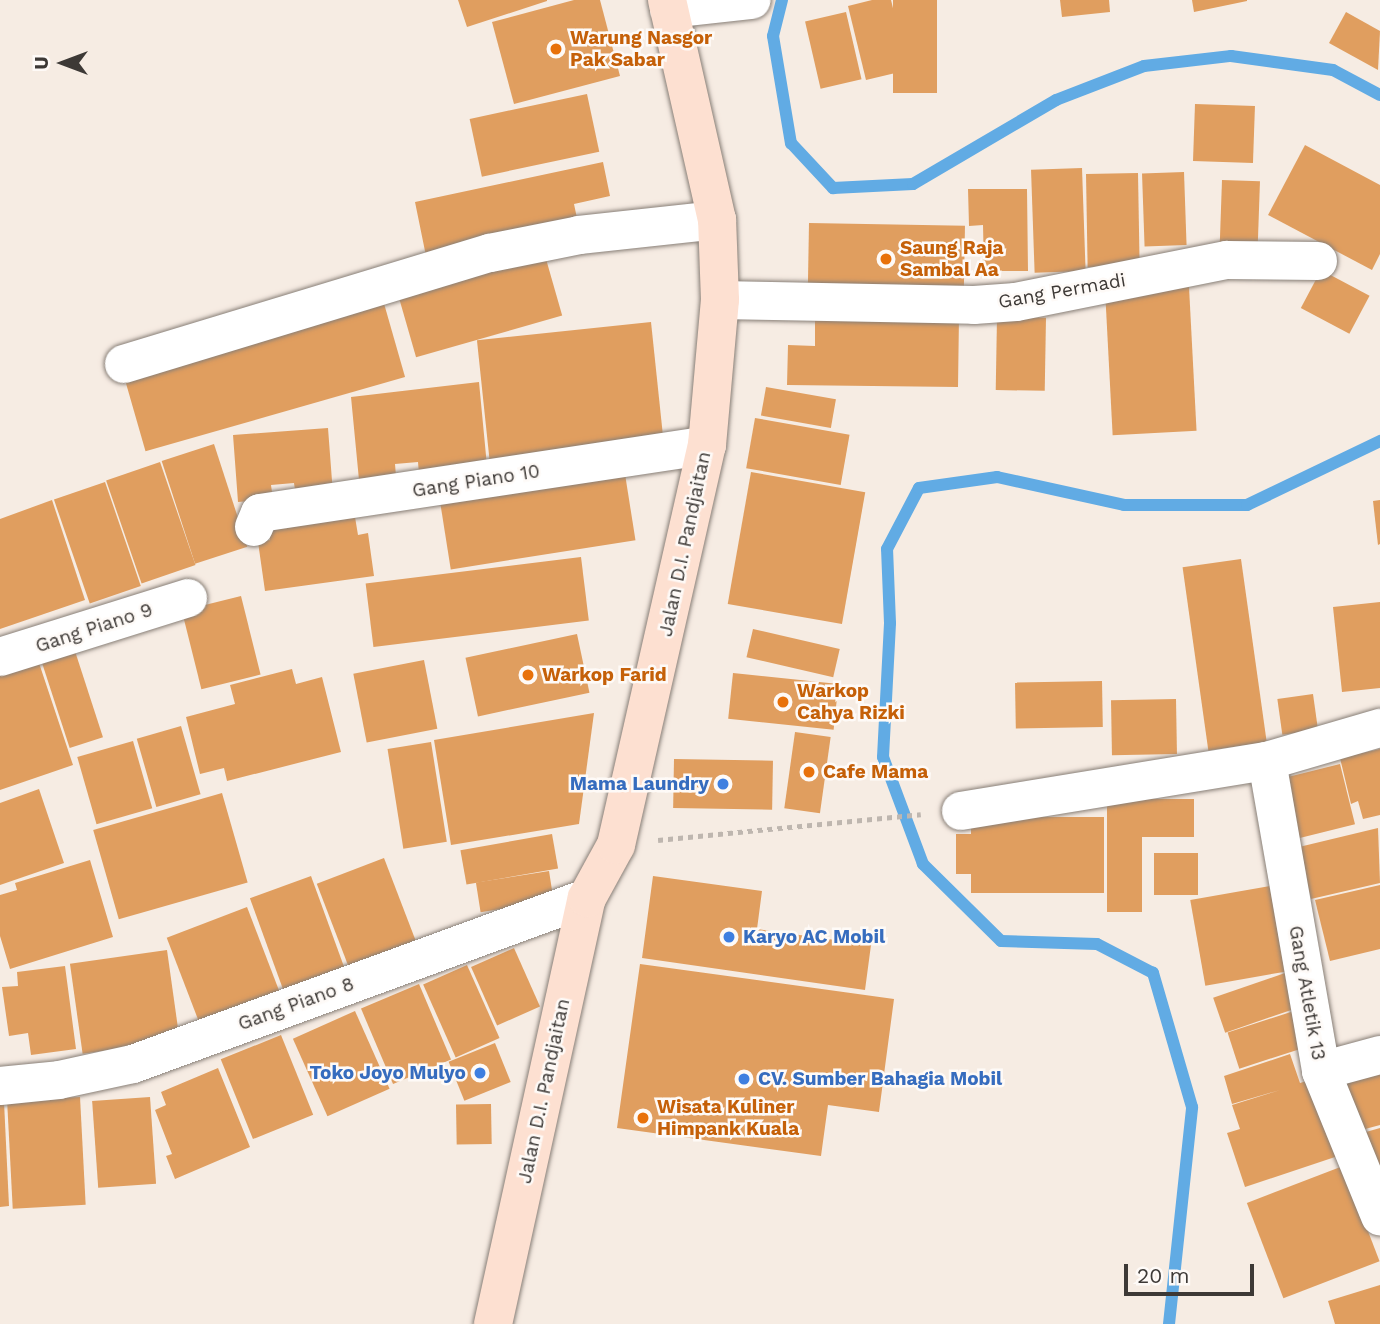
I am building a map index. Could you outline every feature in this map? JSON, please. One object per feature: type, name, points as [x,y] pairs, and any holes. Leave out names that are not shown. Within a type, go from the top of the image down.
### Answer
[{"type":"main road","name":"Jalan D.I. Pandjaitan","points":[[493,1324],[587,898],[616,845],[707,445],[720,300],[717,220],[678,5]]},
{"type":"street","points":[[678,5],[752,0]]},
{"type":"street","points":[[124,364],[490,254],[579,236],[717,220]]},
{"type":"street","name":"Gang Permadi","points":[[720,300],[974,305],[1016,302],[1227,260],[1318,261]]},
{"type":"street","name":"Gang Piano 10","points":[[254,527],[260,513],[707,445]]},
{"type":"street","name":"Gang Piano 9","points":[[0,657],[187,598]]},
{"type":"street","points":[[961,811],[1267,761],[1380,728]]},
{"type":"street","name":"Gang Atletik 13","points":[[1267,761],[1321,1071],[1380,1216]]},
{"type":"street","name":"Gang Piano 8","points":[[0,1086],[60,1080],[133,1064],[587,898]]},
{"type":"street","points":[[1321,1071],[1380,1055]]},
{"type":"path","points":[[616,845],[856,819],[961,811]]},
{"type":"building","points":[[458,0],[547,0],[547,1],[467,27]]},
{"type":"building","name":"Warung Nasgor Pak Sabar","points":[[574,0],[600,0],[620,76],[514,104],[492,22]]},
{"type":"building","points":[[872,0],[891,0],[908,70],[866,80],[848,6]]},
{"type":"building","points":[[893,0],[937,0],[937,93],[893,93]]},
{"type":"building","points":[[1060,0],[1109,0],[1110,12],[1062,17]]},
{"type":"building","points":[[1192,0],[1247,0],[1247,1],[1194,12]]},
{"type":"building","points":[[846,12],[862,79],[821,89],[805,21]]},
{"type":"building","points":[[1346,12],[1380,31],[1378,70],[1329,43]]},
{"type":"building","points":[[587,94],[599,152],[482,177],[470,119]]},
{"type":"building","points":[[1195,104],[1255,106],[1253,163],[1193,161]]},
{"type":"building","points":[[1305,145],[1380,185],[1380,254],[1372,270],[1268,215]]},
{"type":"building","points":[[603,162],[610,196],[574,204],[578,223],[426,256],[415,202]]},
{"type":"building","points":[[1082,168],[1086,271],[1035,273],[1031,170]]},
{"type":"building","points":[[1184,172],[1187,245],[1145,246],[1142,173]]},
{"type":"building","points":[[1138,173],[1140,266],[1088,267],[1086,174]]},
{"type":"building","points":[[1222,180],[1260,181],[1258,248],[1220,247]]},
{"type":"building","points":[[968,189],[1027,189],[1028,271],[984,271],[983,225],[969,226]]},
{"type":"building","name":"Saung Raja Sambal Aa","points":[[809,223],[965,226],[964,294],[808,291]]},
{"type":"building","points":[[544,252],[562,315],[416,357],[398,294]]},
{"type":"building","points":[[1321,270],[1370,296],[1349,334],[1301,308]]},
{"type":"building","points":[[1189,287],[1197,431],[1113,435],[1105,291]]},
{"type":"building","points":[[383,300],[405,377],[146,451],[123,374]]},
{"type":"building","points":[[815,315],[959,316],[958,387],[787,385],[788,345],[815,346]]},
{"type":"building","points":[[997,317],[1046,318],[1045,391],[996,390]]},
{"type":"building","points":[[651,322],[664,446],[490,465],[477,340]]},
{"type":"building","points":[[479,382],[487,466],[419,474],[418,462],[395,464],[396,476],[359,480],[351,397]]},
{"type":"building","points":[[766,387],[836,399],[831,428],[761,416]]},
{"type":"building","points":[[755,418],[850,435],[841,485],[746,468]]},
{"type":"building","points":[[328,428],[333,494],[296,497],[294,483],[271,485],[273,499],[238,502],[233,435]]},
{"type":"building","points":[[214,444],[247,547],[195,564],[162,461]]},
{"type":"building","points":[[160,462],[195,565],[142,584],[106,481]]},
{"type":"building","points":[[751,472],[865,492],[842,624],[728,604]]},
{"type":"building","points":[[625,474],[635,540],[451,569],[440,503]]},
{"type":"building","points":[[105,482],[141,586],[90,604],[54,500]]},
{"type":"building","points":[[52,500],[85,600],[0,629],[0,519]]},
{"type":"building","points":[[1380,500],[1380,544],[1378,545],[1373,501]]},
{"type":"building","points":[[354,511],[358,535],[368,533],[374,576],[265,591],[258,542],[270,540],[268,523]]},
{"type":"building","points":[[581,557],[589,621],[373,647],[366,583]]},
{"type":"building","points":[[1241,559],[1267,742],[1208,750],[1183,567]]},
{"type":"building","points":[[241,596],[261,675],[201,689],[182,611]]},
{"type":"building","points":[[1380,602],[1380,688],[1342,692],[1333,607]]},
{"type":"building","points":[[753,629],[840,649],[833,677],[746,657]]},
{"type":"building","name":"Warkop Farid","points":[[577,634],[589,693],[478,716],[465,658]]},
{"type":"building","points":[[73,645],[103,737],[70,748],[40,656]]},
{"type":"building","points":[[37,657],[73,765],[0,790],[0,669]]},
{"type":"building","points":[[424,660],[437,729],[367,742],[353,674]]},
{"type":"building","points":[[292,669],[296,684],[322,677],[341,752],[227,781],[224,768],[200,774],[186,717],[235,704],[230,685]]},
{"type":"building","name":"Warkop Cahya Rizki","points":[[733,673],[838,684],[834,730],[728,719]]},
{"type":"building","points":[[1102,681],[1103,727],[1016,729],[1015,683]]},
{"type":"building","points":[[1313,694],[1318,730],[1282,735],[1277,699]]},
{"type":"building","points":[[1176,699],[1177,754],[1112,755],[1111,700]]},
{"type":"building","points":[[594,713],[579,824],[451,845],[434,740]]},
{"type":"building","points":[[181,726],[201,794],[156,807],[137,739]]},
{"type":"building","name":"Cafe Mama","points":[[795,732],[831,737],[820,813],[784,808]]},
{"type":"building","points":[[133,741],[152,808],[97,824],[77,757]]},
{"type":"building","points":[[431,742],[447,842],[403,849],[388,749]]},
{"type":"building","points":[[1380,749],[1380,815],[1363,819],[1358,801],[1351,804],[1340,758]]},
{"type":"building","name":"Mama Laundry","points":[[674,759],[773,761],[772,810],[673,808]]},
{"type":"building","points":[[1340,764],[1355,824],[1297,839],[1282,779]]},
{"type":"building","points":[[39,789],[64,863],[0,885],[0,803]]},
{"type":"building","points":[[222,793],[248,882],[119,919],[93,830]]},
{"type":"building","points":[[1107,799],[1194,799],[1194,837],[1142,837],[1142,912],[1107,912]]},
{"type":"building","points":[[971,817],[1104,817],[1104,893],[971,893],[971,874],[956,874],[956,834],[971,834]]},
{"type":"building","points":[[1378,828],[1380,883],[1311,899],[1299,847]]},
{"type":"building","points":[[552,834],[558,868],[466,885],[460,850]]},
{"type":"building","points":[[1154,853],[1198,853],[1198,895],[1154,895]]},
{"type":"building","points":[[384,858],[416,940],[348,966],[317,884]]},
{"type":"building","points":[[90,860],[113,937],[10,969],[0,936],[0,895],[17,890],[15,883]]},
{"type":"building","points":[[549,871],[554,901],[481,912],[476,883]]},
{"type":"building","points":[[311,876],[345,970],[284,992],[250,898]]},
{"type":"building","name":"Karyo AC Mobil","points":[[653,876],[762,891],[757,929],[871,945],[865,990],[642,958]]},
{"type":"building","points":[[1380,885],[1380,949],[1330,961],[1315,900]]},
{"type":"building","points":[[1270,886],[1285,972],[1205,986],[1190,900]]},
{"type":"building","points":[[247,907],[281,996],[201,1027],[167,938]]},
{"type":"building","points":[[514,948],[540,1006],[497,1026],[471,967]]},
{"type":"building","points":[[167,950],[180,1040],[83,1054],[70,964]]},
{"type":"building","points":[[640,964],[894,999],[879,1112],[828,1105],[821,1156],[617,1128]]},
{"type":"building","points":[[467,965],[500,1038],[456,1058],[423,985]]},
{"type":"building","points":[[65,966],[76,1049],[31,1055],[28,1033],[9,1036],[2,987],[18,986],[17,972]]},
{"type":"building","points":[[1285,973],[1297,1008],[1225,1033],[1213,998]]},
{"type":"building","points":[[419,984],[451,1059],[393,1084],[361,1009]]},
{"type":"building","points":[[1297,1010],[1309,1046],[1239,1069],[1228,1033]]},
{"type":"building","points":[[355,1011],[390,1089],[327,1116],[293,1039]]},
{"type":"building","points":[[281,1035],[313,1115],[253,1139],[221,1059]]},
{"type":"building","name":"Toko Joyo Mulyo","points":[[495,1043],[511,1082],[464,1101],[449,1062]]},
{"type":"building","points":[[1290,1054],[1300,1083],[1313,1079],[1338,1156],[1245,1187],[1227,1133],[1240,1129],[1232,1105],[1280,1090],[1232,1104],[1224,1076]]},
{"type":"building","points":[[218,1068],[250,1147],[175,1179],[166,1156],[172,1154],[155,1110],[166,1105],[161,1092]]},
{"type":"building","points":[[1380,1068],[1380,1125],[1354,1132],[1340,1079]]},
{"type":"building","points":[[80,1097],[86,1205],[13,1209],[7,1101]]},
{"type":"building","points":[[150,1097],[156,1184],[98,1188],[92,1101]]},
{"type":"building","points":[[4,1102],[9,1206],[0,1207],[0,1103]]},
{"type":"building","points":[[491,1104],[492,1144],[457,1145],[456,1105]]},
{"type":"building","points":[[1380,1128],[1380,1177],[1359,1134]]},
{"type":"building","points":[[1343,1166],[1380,1261],[1283,1298],[1247,1203]]},
{"type":"building","points":[[1380,1285],[1380,1324],[1335,1324],[1328,1301]]},
{"type":"waterway","points":[[782,0],[773,36],[791,143],[833,188],[913,184],[1056,100],[1144,66],[1231,56],[1333,70],[1380,95]]},
{"type":"waterway","points":[[1169,1324],[1192,1107],[1153,973],[1097,944],[1001,941],[923,864],[883,757],[890,623],[887,549],[919,488],[997,477],[1124,505],[1247,505],[1380,441]]},
{"type":"place","name":"Warung Nasgor Pak Sabar","points":[[556,49]]},
{"type":"place","name":"Saung Raja Sambal Aa","points":[[886,259]]},
{"type":"place","name":"Warkop Farid","points":[[528,675]]},
{"type":"place","name":"Warkop Cahya Rizki","points":[[783,702]]},
{"type":"place","name":"Cafe Mama","points":[[809,772]]},
{"type":"place","name":"Mama Laundry","points":[[723,784]]},
{"type":"place","name":"Karyo AC Mobil","points":[[729,937]]},
{"type":"place","name":"Toko Joyo Mulyo","points":[[480,1073]]},
{"type":"place","name":"CV. Sumber Bahagia Mobil","points":[[744,1079]]},
{"type":"place","name":"Wisata Kuliner Himpank Kuala","points":[[643,1118]]}]
